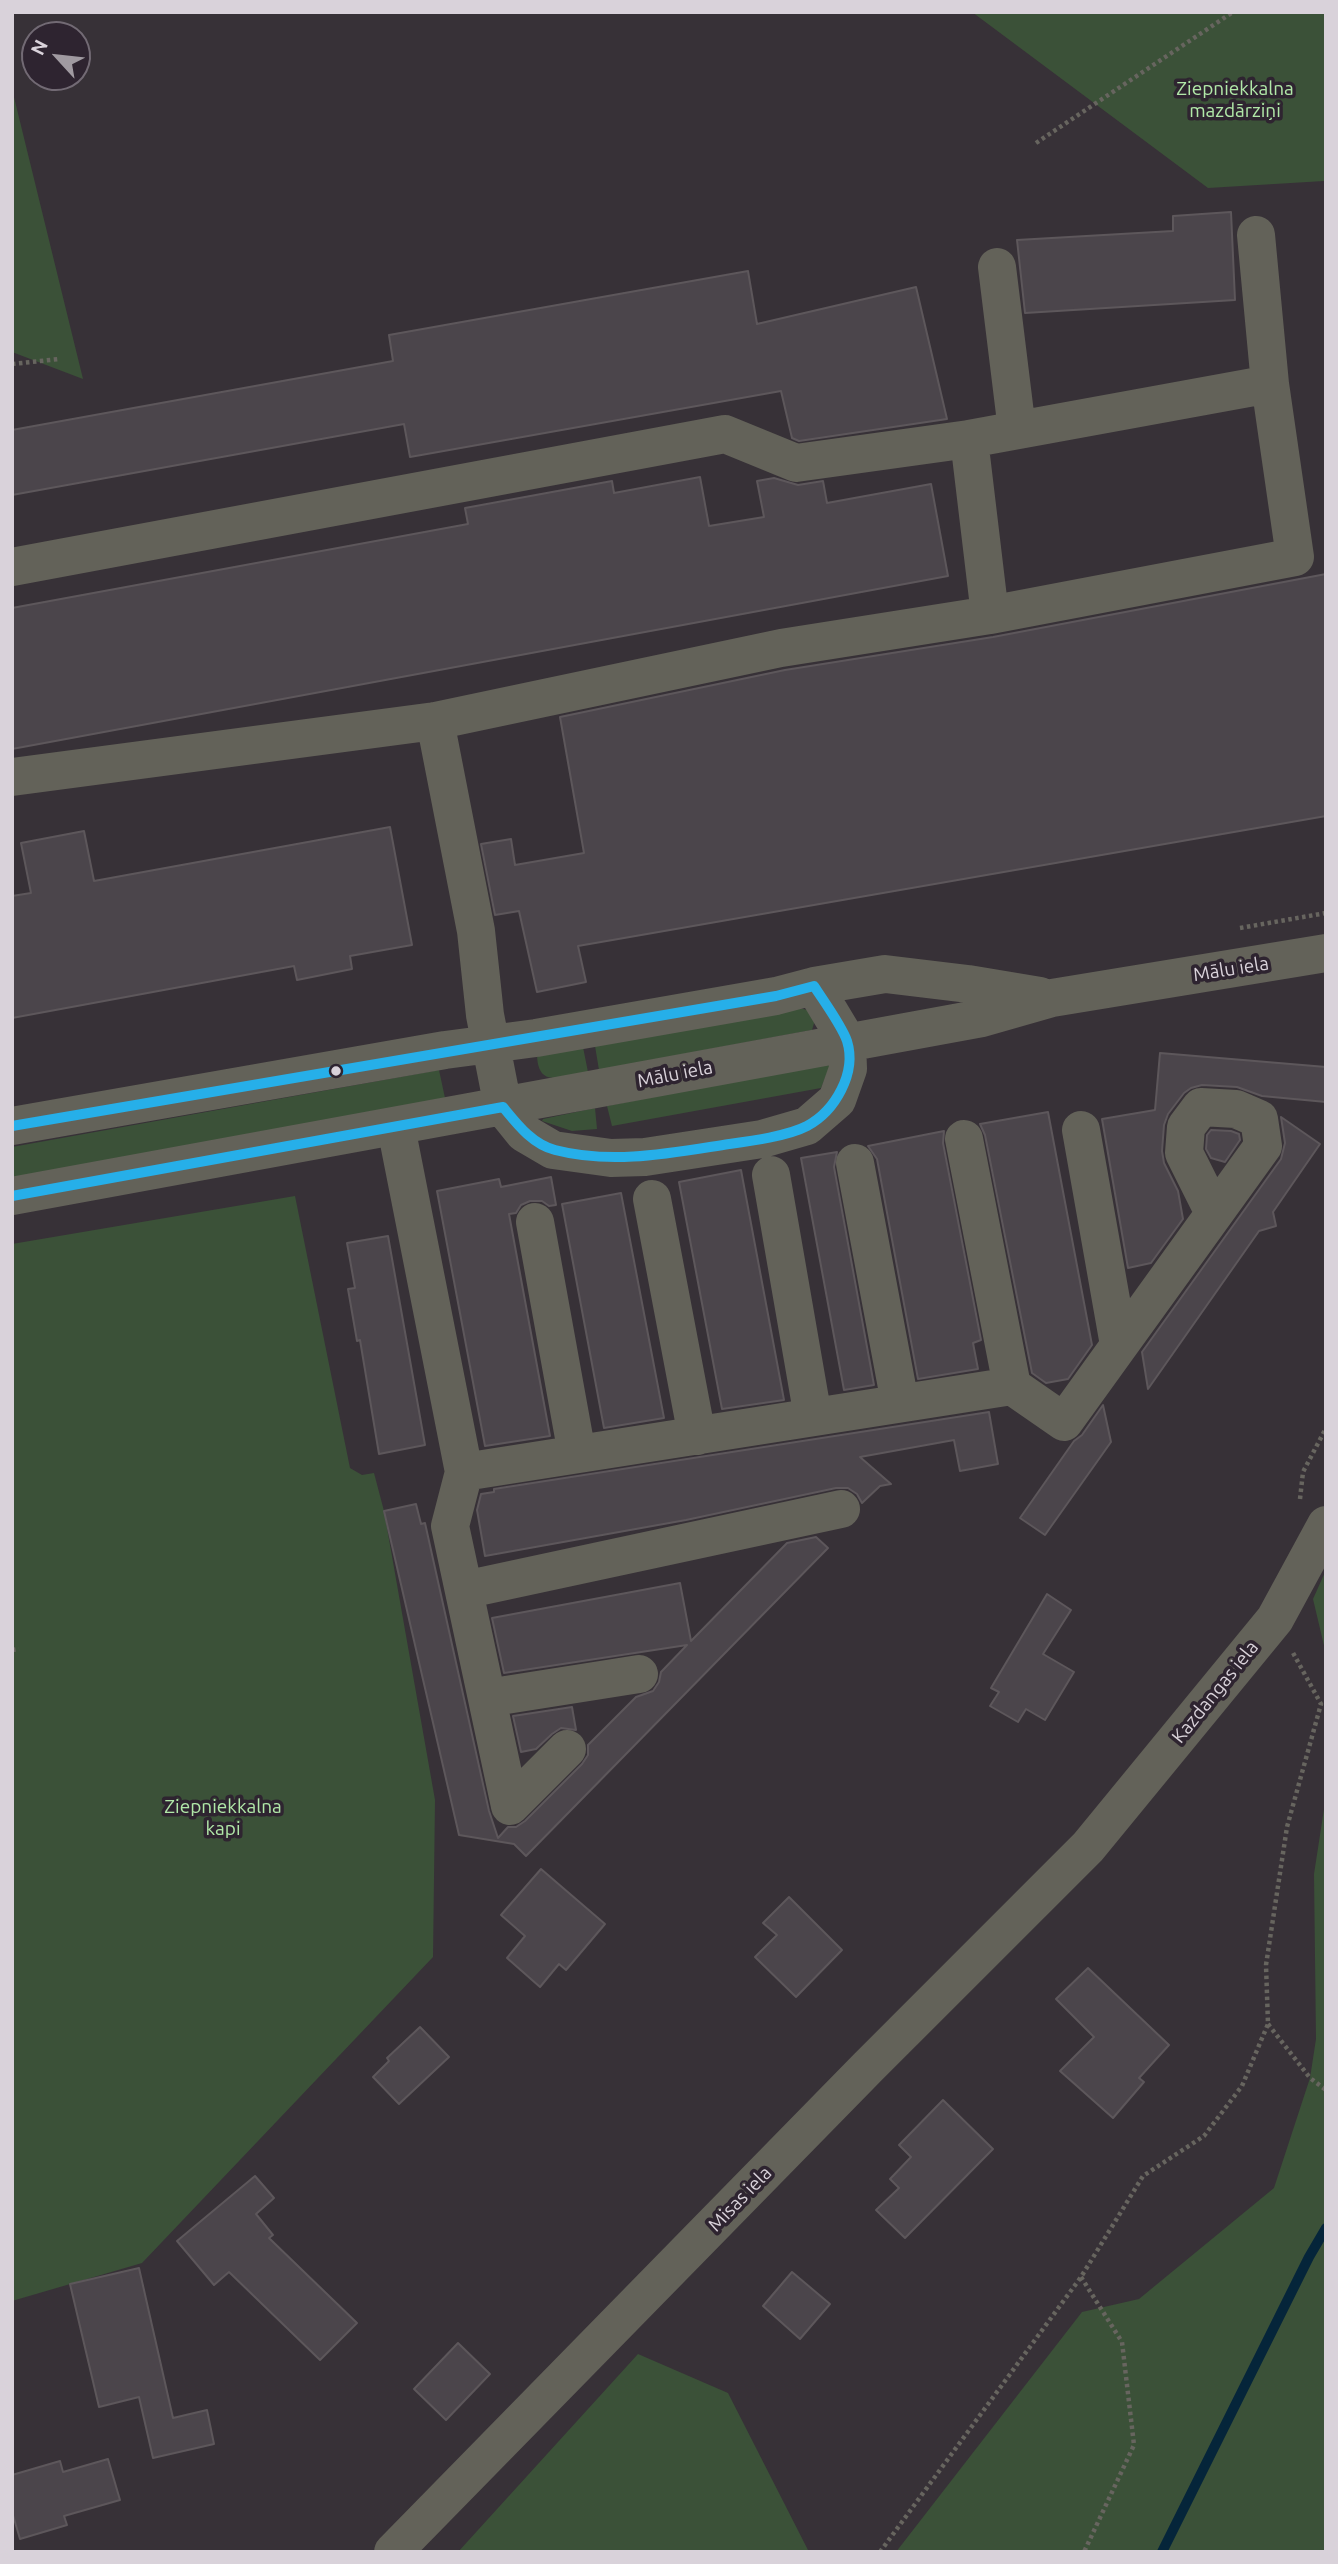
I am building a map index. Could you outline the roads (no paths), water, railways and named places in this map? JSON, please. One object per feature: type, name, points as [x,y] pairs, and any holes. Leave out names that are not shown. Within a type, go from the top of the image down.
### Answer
[{"type":"street","points":[[12,777],[435,721],[780,648],[990,615],[1295,557],[1270,384],[1255,235]]},
{"type":"street","points":[[996,267],[1017,430]]},
{"type":"street","points":[[12,567],[725,434],[796,463],[969,439],[1270,384]]},
{"type":"street","points":[[969,439],[990,615]]},
{"type":"street","points":[[435,721],[475,931],[490,1042],[503,1107],[524,1133],[553,1150],[611,1158],[645,1157],[762,1139],[807,1126],[836,1100],[848,1069],[847,1041],[814,986]]},
{"type":"street","name":"Mālu iela","points":[[12,1196],[982,1018],[1052,998],[1326,953]]},
{"type":"street","name":"Mālu iela","points":[[12,1126],[490,1042],[536,1038],[885,974],[1052,998]]},
{"type":"street","points":[[396,1127],[464,1472],[450,1526],[510,1806],[567,1748]]},
{"type":"street","points":[[1081,1130],[1119,1345]]},
{"type":"street","points":[[964,1139],[1012,1386],[1064,1423],[1214,1213]]},
{"type":"street","points":[[855,1163],[900,1403]]},
{"type":"street","points":[[771,1175],[813,1417]]},
{"type":"street","points":[[652,1199],[698,1436]]},
{"type":"street","points":[[536,1222],[577,1454]]},
{"type":"street","points":[[464,1472],[1012,1386]]},
{"type":"street","points":[[464,1590],[841,1509]]},
{"type":"street","name":"Kazdangas iela","points":[[1088,1847],[1275,1619],[1326,1525]]},
{"type":"street","points":[[487,1698],[639,1674]]},
{"type":"street","name":"Misas iela","points":[[393,2552],[1088,1847]]},
{"type":"waterway","points":[[1162,2552],[1326,2228]]},
{"type":"park label","name":"Ziepniekkalna mazdārziņi","points":[[1235,100]]},
{"type":"park label","name":"Ziepniekkalna kapi","points":[[223,1818]]}]
